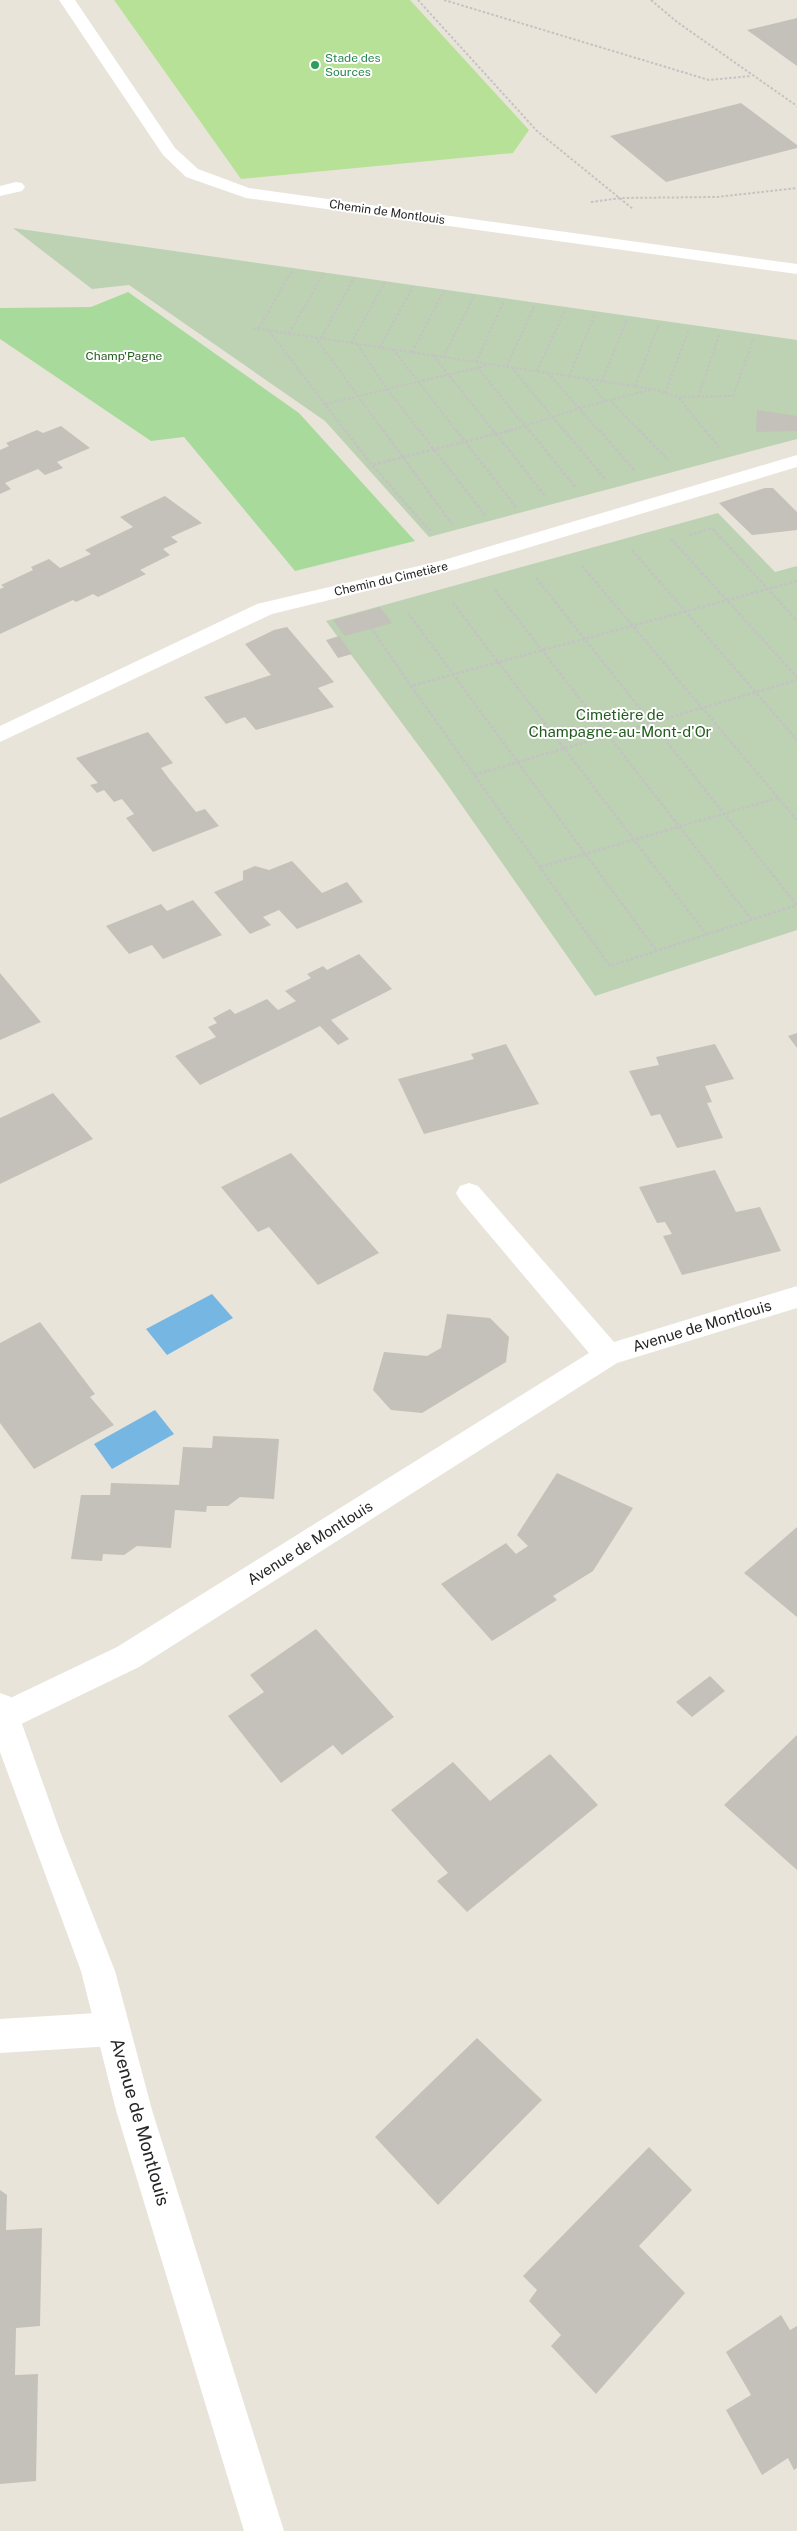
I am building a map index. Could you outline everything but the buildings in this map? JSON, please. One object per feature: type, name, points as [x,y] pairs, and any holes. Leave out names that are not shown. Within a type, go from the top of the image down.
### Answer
[{"type":"street","name":"Chemin de Montlouis","points":[[67,0],[169,151],[192,173],[246,192],[797,269]]},
{"type":"street","name":"Chemin du Cimetière","points":[[0,735],[265,609],[450,565],[797,461]]},
{"type":"street","points":[[469,1193],[608,1355]]},
{"type":"street","name":"Avenue de Montlouis","points":[[264,2531],[134,2110],[98,1970],[48,1842],[2,1712],[128,1657],[608,1355],[797,1297]]},
{"type":"street","points":[[0,2036],[113,2029]]},
{"type":"path","points":[[418,0],[537,130],[685,253]]},
{"type":"path","points":[[444,0],[708,80],[751,76]]},
{"type":"path","points":[[651,0],[677,22],[751,76],[797,106]]},
{"type":"path","points":[[584,203],[621,198],[716,197],[797,188]]},
{"type":"path","points":[[259,328],[293,269]]},
{"type":"path","points":[[289,333],[324,273]]},
{"type":"path","points":[[321,338],[354,278]]},
{"type":"path","points":[[351,342],[385,282]]},
{"type":"path","points":[[380,347],[413,288]]},
{"type":"path","points":[[412,352],[444,291]]},
{"type":"path","points":[[443,357],[474,296]]},
{"type":"path","points":[[476,362],[504,301]]},
{"type":"path","points":[[507,366],[534,306]]},
{"type":"path","points":[[537,371],[565,310]]},
{"type":"path","points":[[569,376],[595,314]]},
{"type":"path","points":[[602,381],[627,319]]},
{"type":"path","points":[[635,386],[658,324]]},
{"type":"path","points":[[253,328],[635,386],[653,389],[678,397],[733,396],[754,338]]},
{"type":"path","points":[[665,393],[689,329]]},
{"type":"path","points":[[269,330],[372,465],[429,530],[437,528]]},
{"type":"path","points":[[698,397],[720,333]]},
{"type":"path","points":[[315,337],[452,524]]},
{"type":"path","points":[[357,344],[387,389],[485,515]]},
{"type":"path","points":[[393,349],[516,508]]},
{"type":"path","points":[[433,355],[548,500],[540,502]]},
{"type":"path","points":[[326,404],[490,364]]},
{"type":"path","points":[[477,367],[524,427],[580,492]]},
{"type":"path","points":[[511,367],[610,484]]},
{"type":"path","points":[[548,373],[640,477]]},
{"type":"path","points":[[586,379],[605,401]]},
{"type":"path","points":[[372,465],[524,427],[580,408],[653,389]]},
{"type":"path","points":[[678,397],[728,458],[746,476]]},
{"type":"path","points":[[610,400],[668,461]]},
{"type":"path","points":[[509,510],[524,506]]},
{"type":"path","points":[[477,517],[493,513]]},
{"type":"path","points":[[445,526],[461,522]]},
{"type":"path","points":[[688,535],[712,528],[797,621]]},
{"type":"path","points":[[547,536],[583,566],[797,820]]},
{"type":"path","points":[[664,541],[680,537]]},
{"type":"path","points":[[474,776],[703,709],[797,678],[672,540]]},
{"type":"path","points":[[624,552],[640,547]]},
{"type":"path","points":[[632,550],[797,740]]},
{"type":"path","points":[[574,568],[583,566]]},
{"type":"path","points":[[528,581],[546,576]]},
{"type":"path","points":[[376,621],[368,623],[474,776],[610,966],[797,905],[726,813],[583,639],[536,578]]},
{"type":"path","points":[[411,686],[797,581]]},
{"type":"path","points":[[486,592],[503,587]]},
{"type":"path","points":[[495,590],[752,920]]},
{"type":"path","points":[[460,599],[452,601],[706,934]]},
{"type":"path","points":[[400,615],[416,610]]},
{"type":"path","points":[[408,613],[656,950]]},
{"type":"path","points":[[540,867],[778,798]]},
{"type":"green space","name":"Stade des Sources","points":[[114,0],[410,0],[529,130],[513,153],[241,179]]},
{"type":"green space","points":[[13,228],[797,340],[797,439],[429,537],[325,421],[129,285],[92,289]]},
{"type":"green space","name":"Champ'Pagne","points":[[128,292],[299,413],[415,541],[295,571],[184,437],[151,441],[0,339],[0,308],[91,307]]},
{"type":"green space","name":"Cimetière de Champagne-au-Mont-d'Or","points":[[718,513],[775,572],[797,566],[797,930],[595,996],[442,777],[326,621]]},
{"type":"water","points":[[212,1294],[233,1318],[167,1355],[146,1329]]},
{"type":"water","points":[[155,1410],[174,1434],[112,1469],[94,1444]]},
{"type":"place","name":"Stade des Sources","points":[[315,65]]}]
